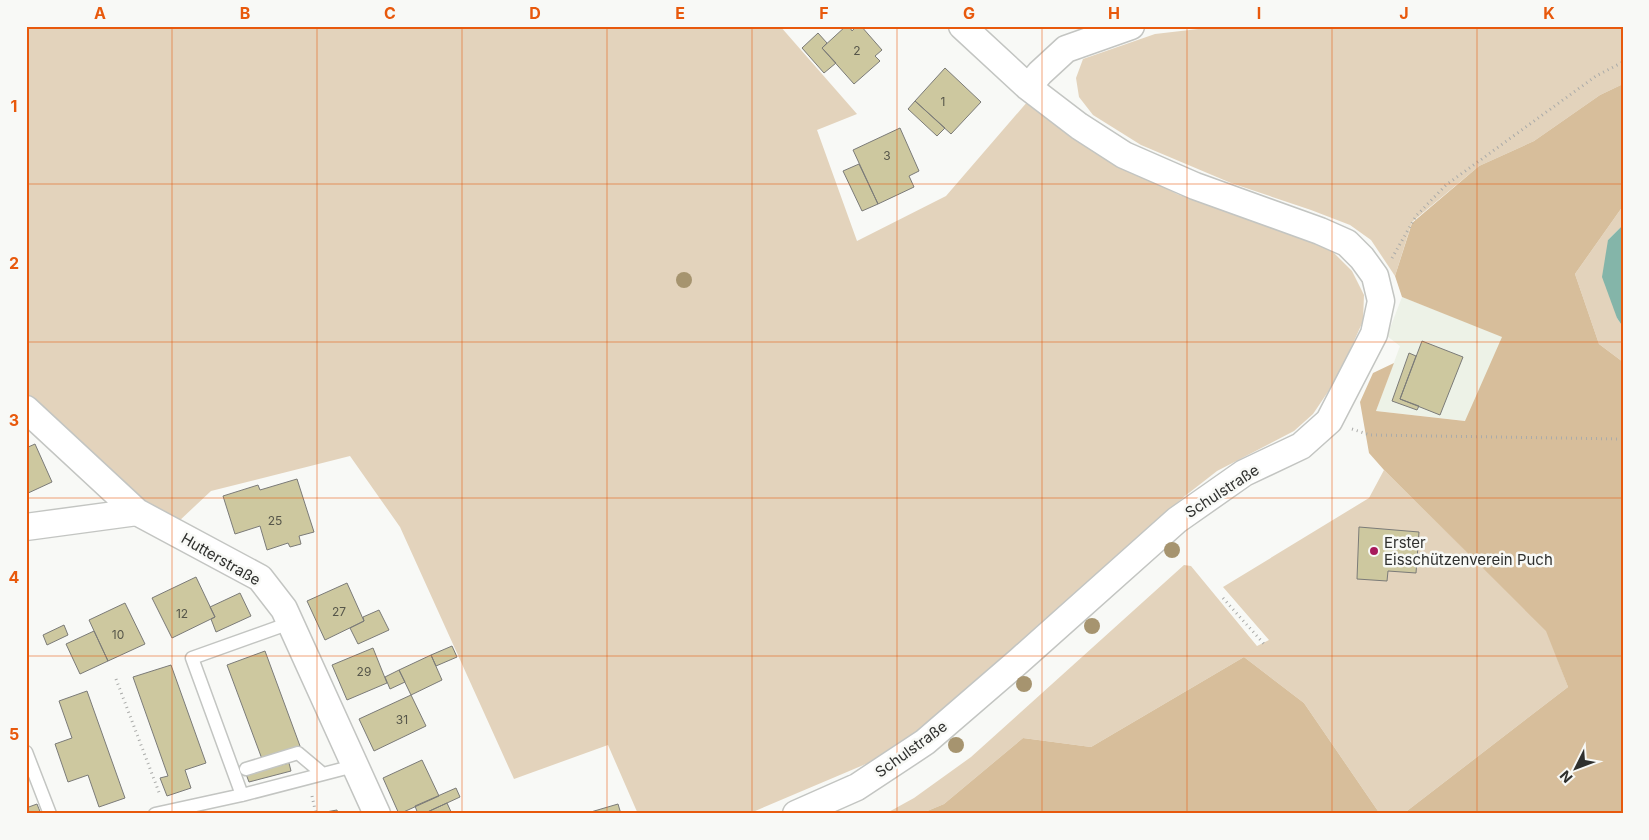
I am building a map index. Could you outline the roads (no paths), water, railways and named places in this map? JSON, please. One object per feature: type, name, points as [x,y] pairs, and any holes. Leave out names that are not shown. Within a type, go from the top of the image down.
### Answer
[{"type":"street","name":"Schulstraße","points":[[796,814],[857,787],[925,742],[1177,520],[1244,473],[1301,446],[1329,421],[1374,334],[1381,301],[1375,276],[1362,258],[1347,243],[1320,231],[1195,186],[1124,155],[1079,126],[1028,87],[962,26]]},
{"type":"street","points":[[1028,87],[1066,49],[1132,26]]},
{"type":"street","name":"Hutterstraße","points":[[26,409],[137,512],[260,578],[284,608],[377,814]]},
{"type":"street","points":[[26,527],[137,512]]},
{"type":"lane","points":[[242,795],[192,658],[290,623]]},
{"type":"lane","points":[[26,752],[50,814]]},
{"type":"lane","points":[[246,768],[298,753],[324,774]]},
{"type":"lane","points":[[161,813],[242,795],[354,766]]},
{"type":"place","name":"Erster Eisschützenverein Puch","points":[[1374,551]]}]
